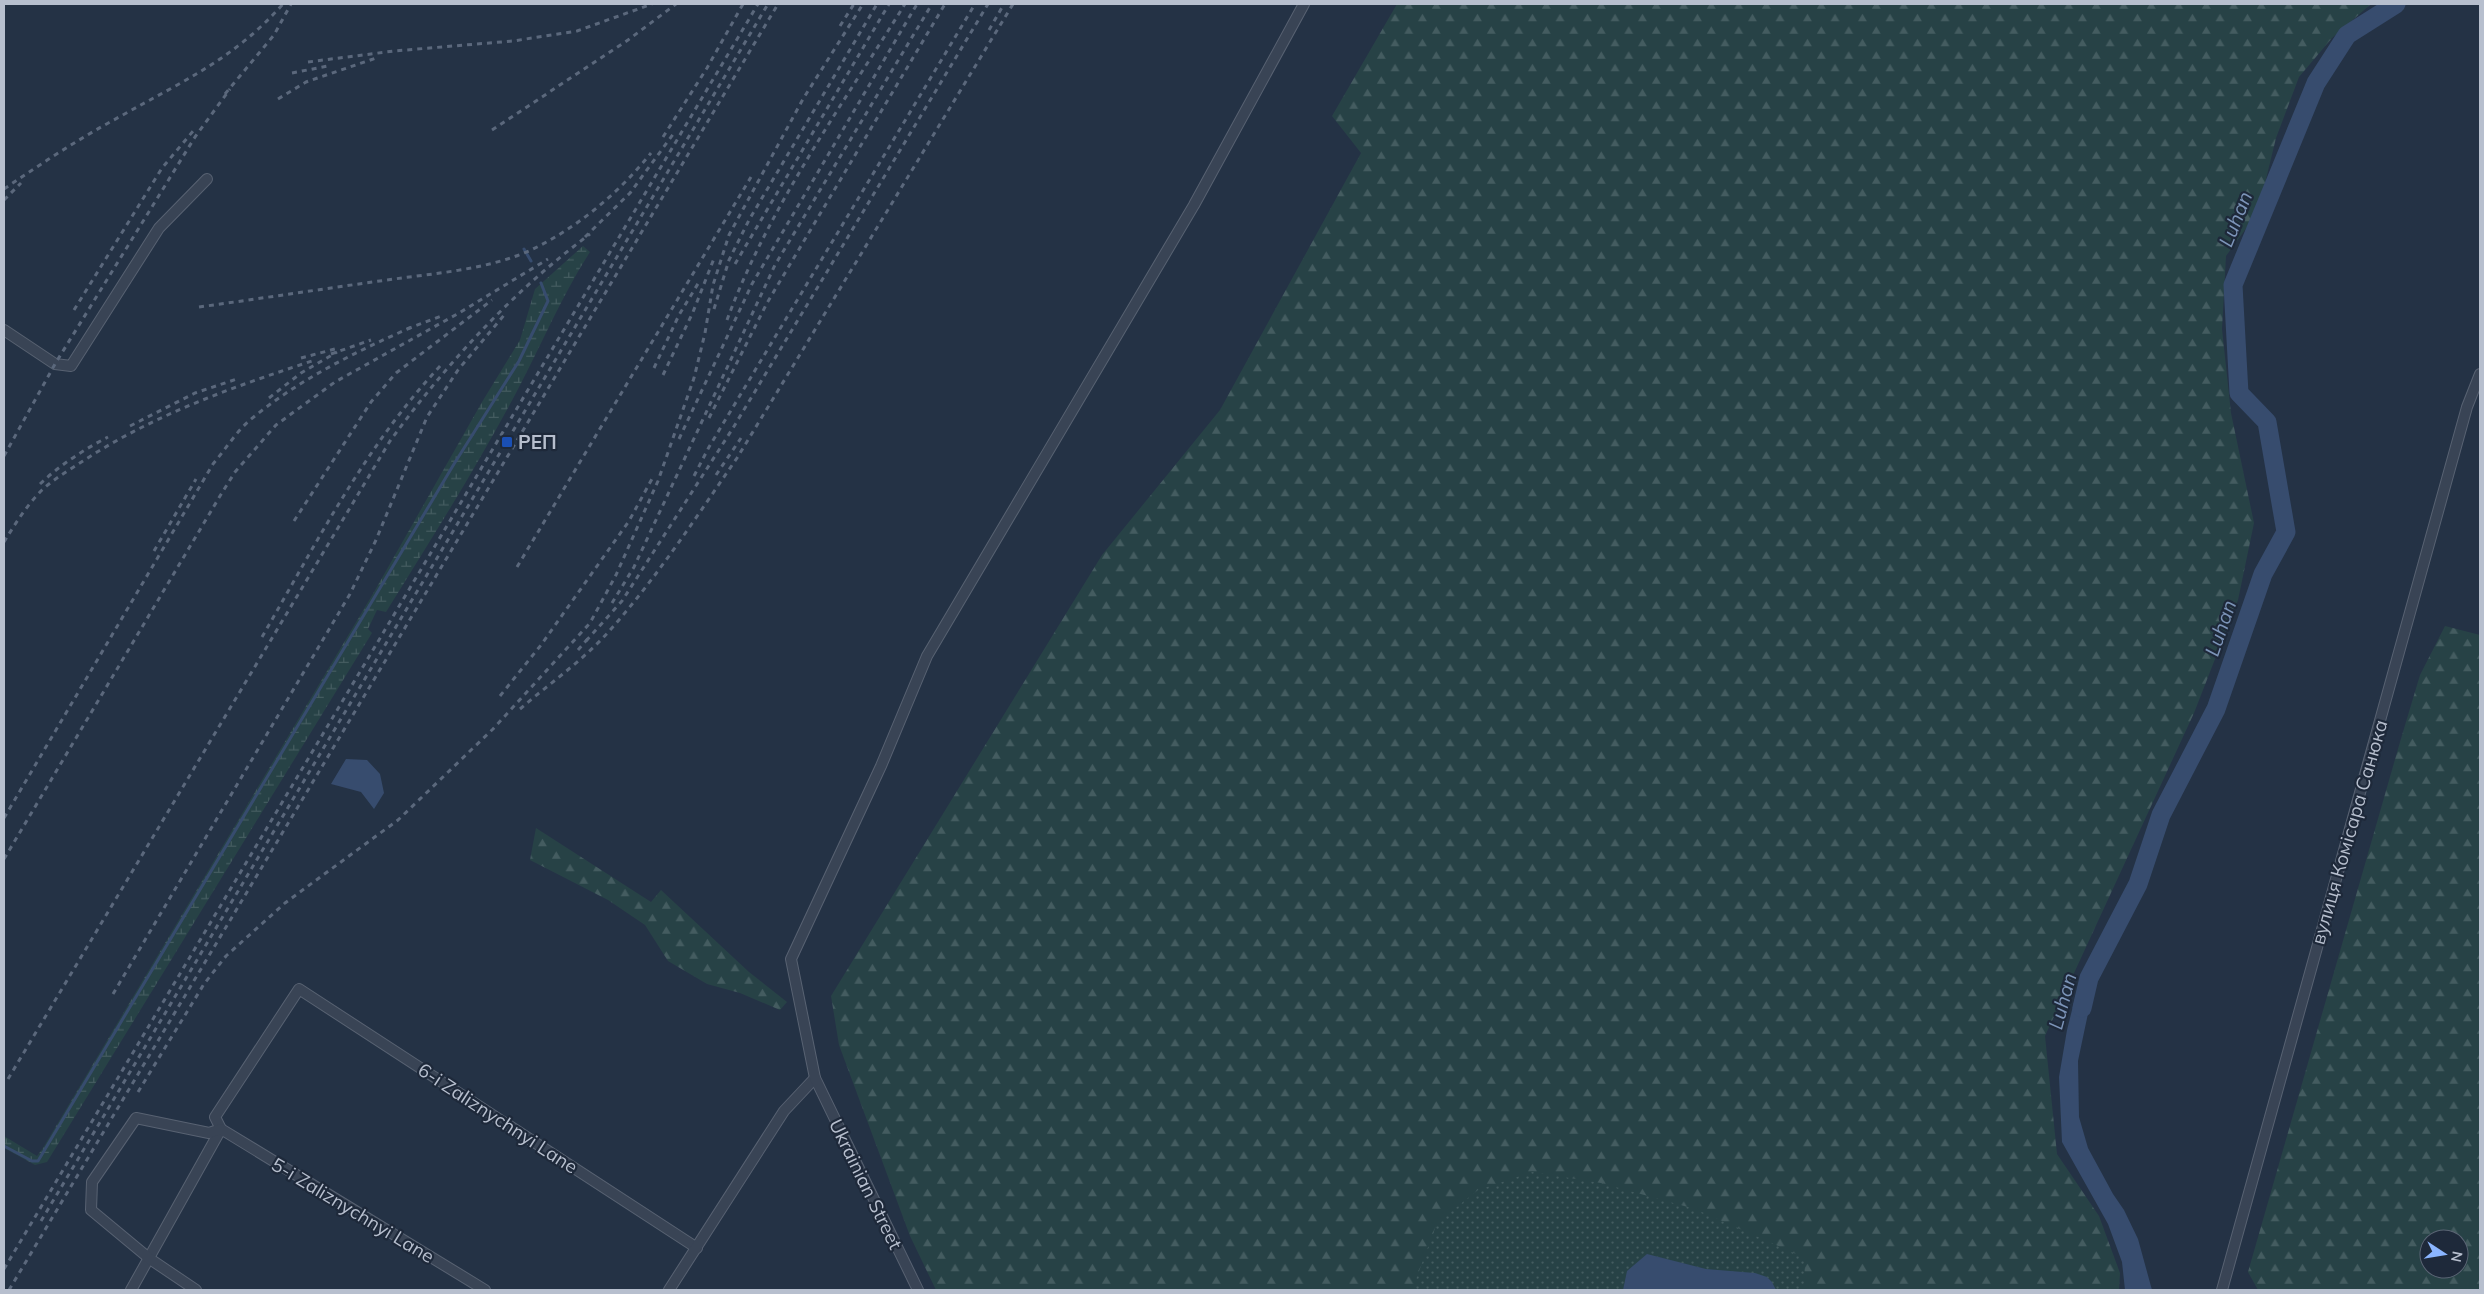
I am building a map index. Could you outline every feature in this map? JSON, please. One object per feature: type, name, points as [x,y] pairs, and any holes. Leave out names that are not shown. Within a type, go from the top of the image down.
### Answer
[{"type":"street","name":"Ukrainian Street","points":[[918,1290],[815,1078],[791,958],[881,766],[927,656],[1194,204],[1304,4]]},
{"type":"street","points":[[4,330],[55,364],[71,366],[159,228],[207,179]]},
{"type":"street","name":"вулиця Комісара Санюка","points":[[2222,1290],[2467,407],[2480,374]]},
{"type":"street","name":"6-i Zaliznychnyi Lane","points":[[221,1129],[216,1117],[299,989],[697,1248]]},
{"type":"street","points":[[669,1290],[784,1111],[815,1078]]},
{"type":"street","points":[[196,1290],[150,1259],[91,1210],[92,1182],[136,1118],[208,1133],[221,1129]]},
{"type":"street","points":[[131,1290],[221,1129]]},
{"type":"street","name":"5-i Zaliznychnyi Lane","points":[[221,1129],[485,1290]]},
{"type":"green space","points":[[1397,4],[2371,4],[2332,38],[2299,77],[2276,138],[2258,212],[2226,256],[2222,329],[2231,413],[2254,523],[2238,600],[2194,713],[2045,1036],[2057,1154],[2099,1216],[2120,1273],[2119,1290],[936,1290],[910,1236],[839,1045],[831,996],[1102,555],[1220,410],[1361,153],[1332,116]]},
{"type":"green space","points":[[583,246],[590,252],[560,304],[501,421],[469,476],[386,612],[377,610],[368,629],[372,633],[47,1162],[35,1165],[4,1148],[4,1136],[37,1156],[43,1148],[374,592],[482,402],[520,340],[535,289]]},
{"type":"green space","points":[[2445,626],[2480,635],[2480,1290],[2258,1290],[2248,1272],[2420,675]]},
{"type":"green space","points":[[536,828],[651,902],[661,890],[749,972],[787,1002],[780,1010],[740,993],[707,984],[668,961],[645,925],[608,900],[530,860]]},
{"type":"green space","points":[[1532,1172],[1601,1183],[1695,1209],[1805,1258],[1804,1290],[1412,1290],[1437,1223],[1478,1190]]},
{"type":"water","points":[[346,759],[367,760],[380,774],[384,793],[374,809],[361,792],[331,784]]},
{"type":"water","points":[[2079,982],[2094,985],[2078,1061],[2079,1117],[2088,1148],[2124,1210],[2138,1239],[2152,1290],[2125,1290],[2122,1262],[2108,1224],[2062,1142],[2059,1077],[2067,1030]]},
{"type":"water","points":[[1647,1254],[1706,1269],[1755,1273],[1767,1277],[1776,1290],[1623,1290],[1627,1271]]},
{"type":"waterway","name":"Luhan","points":[[2082,1008],[2089,978],[2138,884],[2161,815],[2216,709],[2263,574],[2286,532],[2267,422],[2239,393],[2233,285],[2316,83],[2347,35],[2396,4]]},
{"type":"waterway","points":[[524,249],[531,261]]},
{"type":"waterway","points":[[4,1146],[32,1161],[38,1161],[454,464],[519,361],[548,301],[541,283]]},
{"type":"railway","points":[[4,189],[91,133],[207,68],[246,40],[283,4]]},
{"type":"railway","points":[[225,94],[274,35],[291,4]]},
{"type":"railway","points":[[308,62],[394,51],[513,41],[577,31],[652,4]]},
{"type":"railway","points":[[492,130],[628,40],[676,4]]},
{"type":"railway","points":[[663,137],[707,68],[743,4]]},
{"type":"railway","points":[[4,1269],[758,4]]},
{"type":"railway","points":[[41,1221],[768,4]]},
{"type":"railway","points":[[9,1290],[778,4]]},
{"type":"railway","points":[[840,26],[854,4]]},
{"type":"railway","points":[[138,1092],[204,984],[226,956],[285,903],[398,820],[493,729],[590,623],[616,575],[658,481],[694,378],[705,333],[713,285],[729,235],[803,99],[863,4]]},
{"type":"railway","points":[[714,309],[729,260],[749,220],[877,4]]},
{"type":"railway","points":[[735,264],[889,4]]},
{"type":"railway","points":[[727,320],[763,238],[785,198],[832,119],[905,4]]},
{"type":"railway","points":[[679,439],[752,284],[917,4]]},
{"type":"railway","points":[[612,603],[634,567],[775,265],[932,4]]},
{"type":"railway","points":[[709,418],[767,303],[945,4]]},
{"type":"railway","points":[[694,476],[709,447],[975,4]]},
{"type":"railway","points":[[586,641],[622,601],[733,428],[988,4]]},
{"type":"railway","points":[[989,30],[1004,4]]},
{"type":"railway","points":[[520,709],[579,661],[601,640],[645,588],[692,524],[737,458],[1013,4]]},
{"type":"railway","points":[[278,99],[306,82],[379,57]]},
{"type":"railway","points":[[292,73],[328,66]]},
{"type":"railway","points":[[4,456],[55,364],[195,137],[230,89]]},
{"type":"railway","points":[[74,310],[162,168],[194,130]]},
{"type":"railway","points":[[585,237],[630,193],[674,133]]},
{"type":"railway","points":[[199,307],[446,272],[498,262],[531,250],[581,220],[625,182],[651,153]]},
{"type":"railway","points":[[517,567],[751,177]]},
{"type":"railway","points":[[4,200],[21,183]]},
{"type":"railway","points":[[8,1079],[390,441],[434,384],[507,304],[561,256],[590,234]]},
{"type":"railway","points":[[663,375],[693,312],[715,256]]},
{"type":"railway","points":[[4,859],[235,472],[276,425],[335,382],[459,313],[548,259]]},
{"type":"railway","points":[[654,368],[679,315],[699,282]]},
{"type":"railway","points":[[294,521],[371,402],[396,373],[492,300]]},
{"type":"railway","points":[[113,994],[350,594],[376,540],[427,417],[458,370],[505,314]]},
{"type":"railway","points":[[407,329],[444,315]]},
{"type":"railway","points":[[4,818],[213,464],[235,436],[250,420],[307,380],[369,346],[412,327]]},
{"type":"railway","points":[[331,354],[371,340]]},
{"type":"railway","points":[[301,358],[335,349]]},
{"type":"railway","points":[[269,398],[301,373],[337,352]]},
{"type":"railway","points":[[4,542],[26,508],[42,490],[110,445],[165,416],[223,392],[312,361]]},
{"type":"railway","points":[[262,637],[323,530],[367,460],[390,426],[443,363]]},
{"type":"railway","points":[[130,426],[195,393],[237,379]]},
{"type":"railway","points":[[40,484],[72,458],[108,437]]},
{"type":"railway","points":[[716,475],[741,438]]},
{"type":"railway","points":[[500,696],[541,645],[629,521],[653,477]]},
{"type":"railway","points":[[154,551],[196,479]]},
{"type":"railway","points":[[578,650],[590,636]]},
{"type":"place","name":"РЕП","points":[[507,442]]}]
